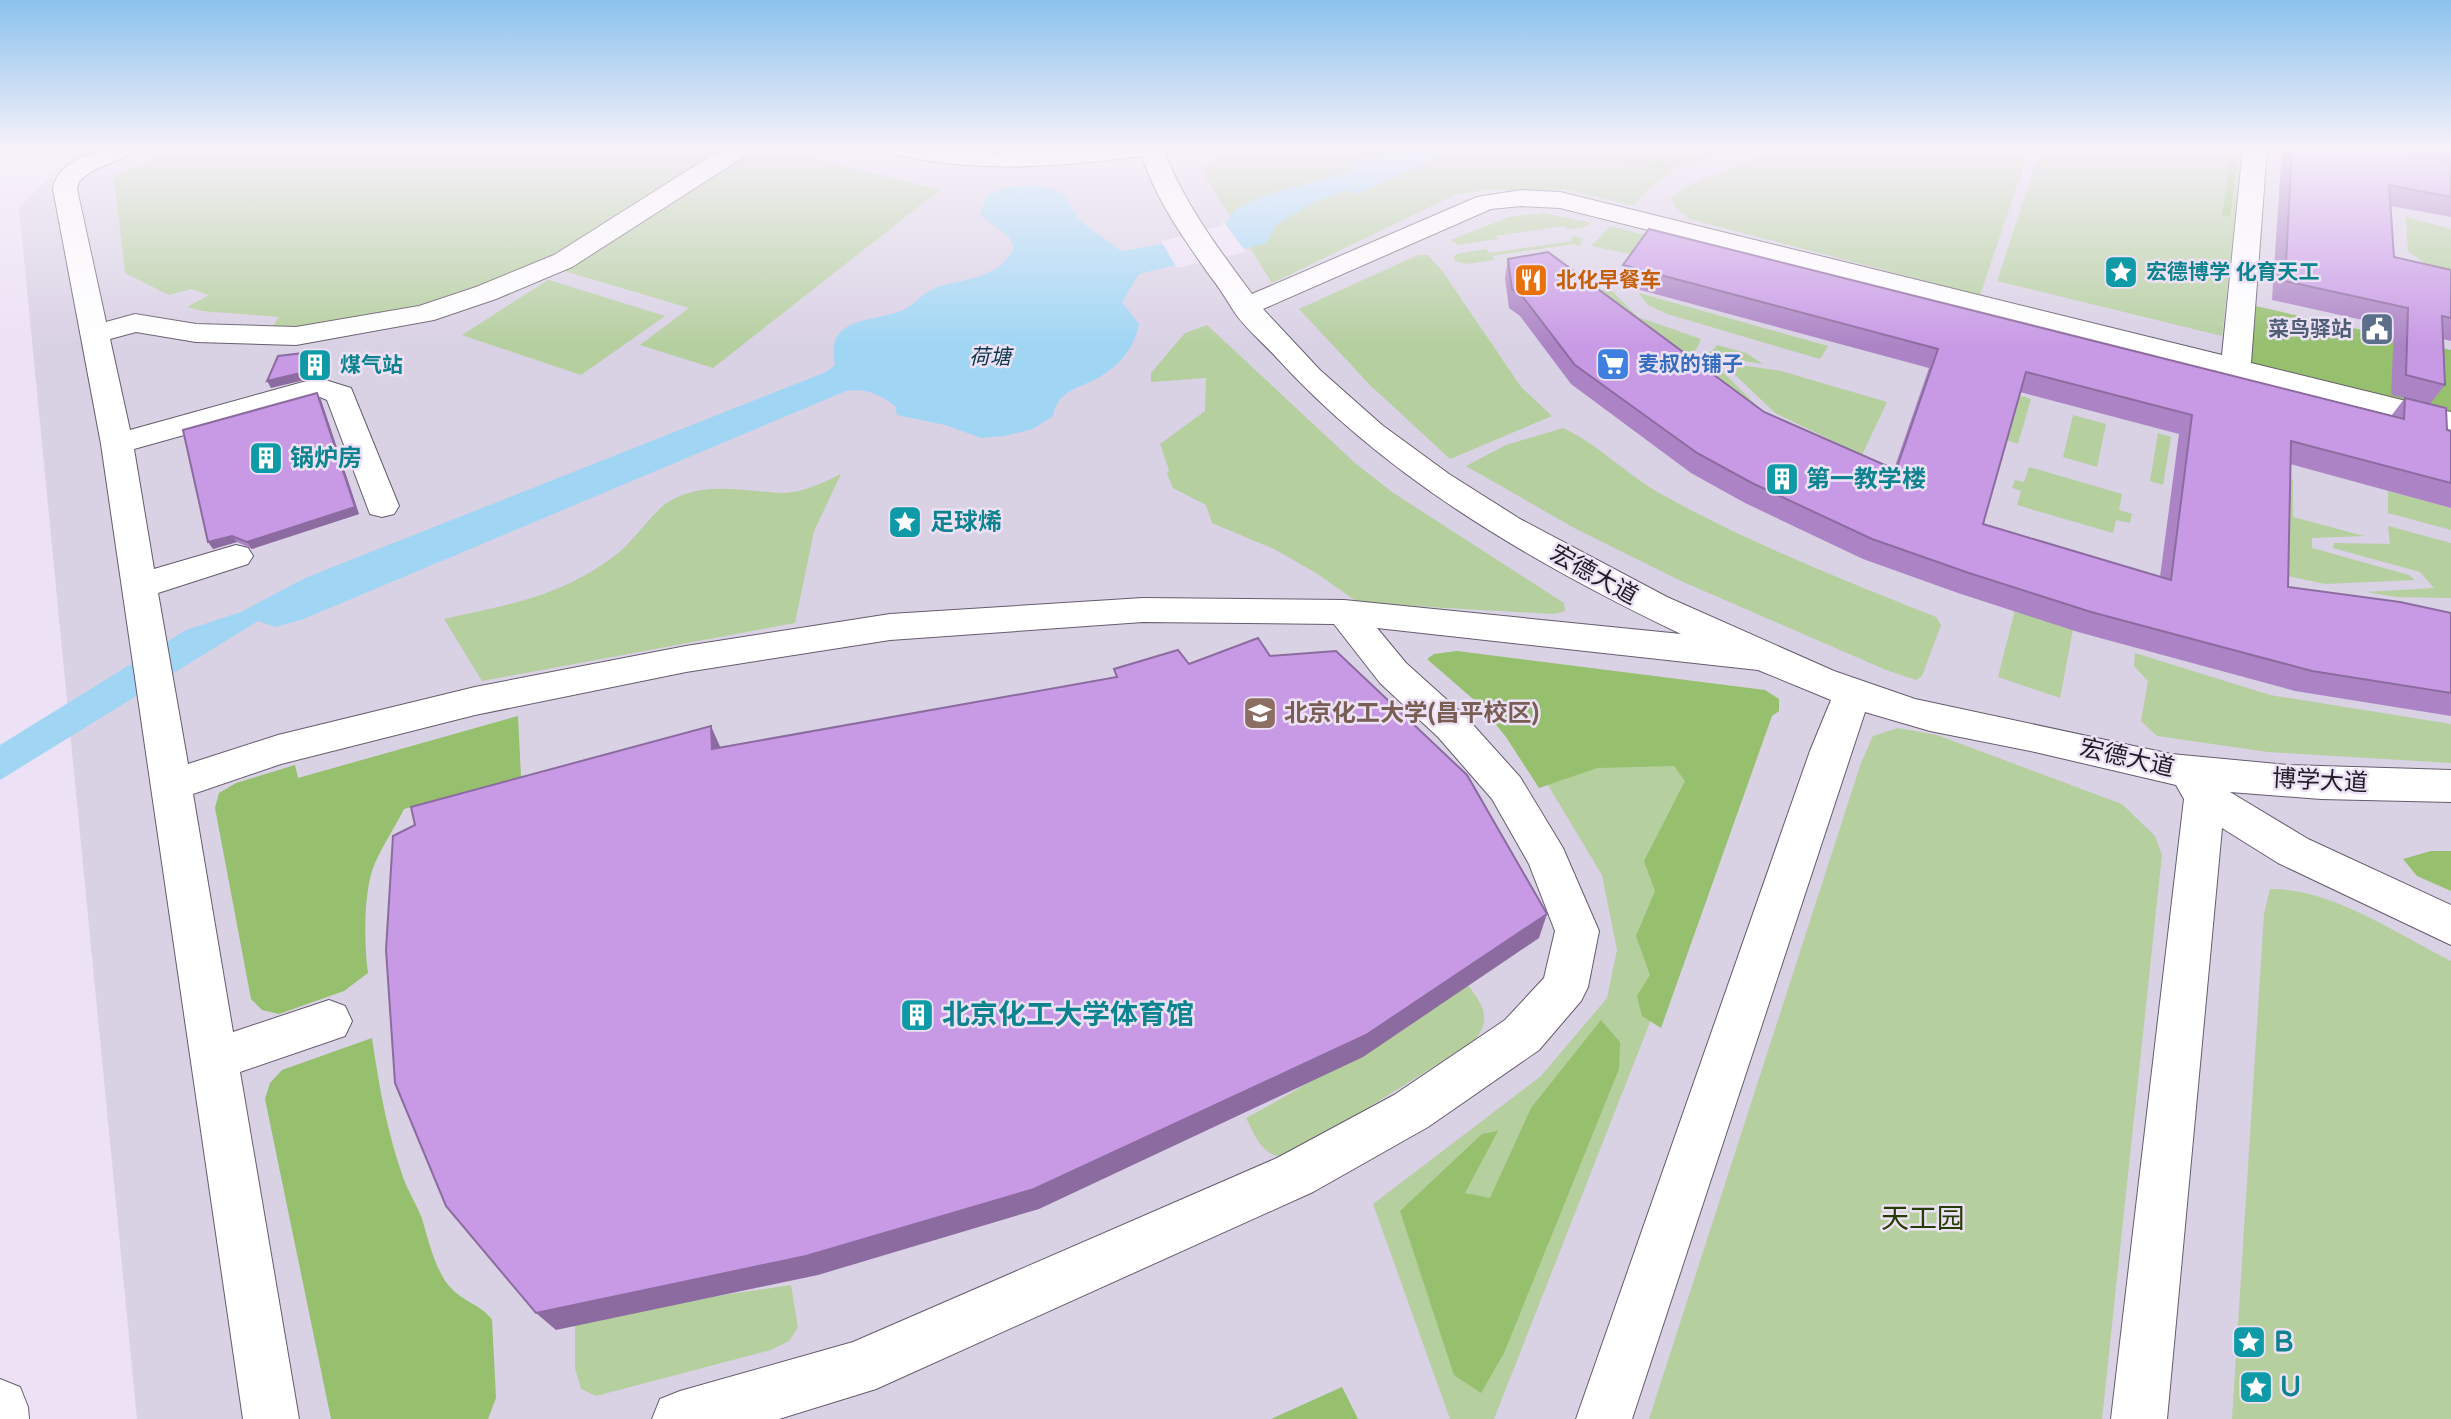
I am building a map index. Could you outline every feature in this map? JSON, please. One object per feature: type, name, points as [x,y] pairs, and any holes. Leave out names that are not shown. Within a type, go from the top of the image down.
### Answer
[{"type":"street","points":[[70,214],[117,444],[271,1419]]},
{"type":"street","points":[[95,334],[135,323],[195,333],[296,336],[424,314],[486,293],[563,261],[636,214]]},
{"type":"street","name":"宏德大道","points":[[1182,214],[1237,297],[1293,360],[1345,411],[1456,494],[1567,561],[1648,604],[1764,657],[1853,693],[1913,713],[2003,730],[2197,784]]},
{"type":"street","points":[[1237,297],[1454,214]]},
{"type":"street","points":[[1627,214],[2451,421]]},
{"type":"street","points":[[2236,368],[2249,214]]},
{"type":"street","points":[[117,444],[303,391],[329,388],[340,394],[382,506]]},
{"type":"street","points":[[140,586],[236,556]]},
{"type":"street","points":[[172,785],[278,750],[475,701],[686,659],[890,627],[1143,610],[1344,612],[1644,642],[1764,657]]},
{"type":"street","points":[[680,1419],[856,1369],[1295,1175],[1411,1111],[1522,1035],[1565,987],[1577,931],[1548,860],[1506,788],[1452,727],[1393,673],[1344,612]]},
{"type":"street","points":[[1604,1419],[1821,777],[1853,693]]},
{"type":"street","name":"博学大道","points":[[2197,784],[2286,781],[2451,786]]},
{"type":"street","points":[[2139,1419],[2197,784],[2293,851],[2451,926]]},
{"type":"street","points":[[216,1059],[329,1021]]},
{"type":"street","points":[[0,1407],[1,1419]]},
{"type":"shaded area","name":"北京化工大学(昌平校区)","points":[[20,214],[2451,214],[2451,1419],[137,1419]]},
{"type":"green space","points":[[118,214],[626,214],[559,257],[442,303],[311,330],[269,332],[279,317],[202,311],[187,307],[209,295],[191,289],[169,295],[125,273]]},
{"type":"green space","points":[[648,214],[909,214],[713,368],[640,345],[689,308],[561,270]]},
{"type":"green space","points":[[1229,214],[1415,214],[1272,283]]},
{"type":"green space","points":[[1550,214],[1592,223],[1582,228],[1568,229],[1564,226],[1496,236],[1498,239],[1458,245],[1451,240],[1509,217]]},
{"type":"green space","points":[[1683,214],[2007,214],[1980,295],[1689,219]]},
{"type":"green space","points":[[2019,214],[2236,214],[2222,336],[1997,281]]},
{"type":"green space","points":[[2406,217],[2451,229],[2451,275],[2435,271],[2408,251]]},
{"type":"green space","points":[[1610,226],[2038,336],[1591,246]]},
{"type":"green space","points":[[1575,236],[1583,239],[1579,247],[1575,244],[1492,256],[1495,260],[1465,264],[1454,260],[1456,254],[1486,249],[1490,253],[1573,241],[1570,238]]},
{"type":"green space","points":[[1418,255],[1428,255],[1443,272],[1521,387],[1552,416],[1450,459],[1370,385],[1299,309]]},
{"type":"green space","points":[[548,280],[665,316],[581,375],[462,335]]},
{"type":"green space","points":[[1610,289],[1638,317],[1701,339],[1696,350],[1667,361],[1597,291]]},
{"type":"green space","points":[[1639,293],[1828,346],[1820,359],[1667,314],[1648,305]]},
{"type":"green space","points":[[2251,305],[2451,350],[2451,416],[2245,365]]},
{"type":"green space","points":[[1207,325],[1355,463],[1392,492],[1564,603],[1565,611],[1554,614],[1359,603],[1316,573],[1274,549],[1212,523],[1206,505],[1173,488],[1160,444],[1205,411],[1206,378],[1151,382],[1151,373],[1185,333]]},
{"type":"green space","points":[[1717,345],[1746,353],[1763,364],[1718,357],[1712,361],[1766,415],[1671,365],[1712,351]]},
{"type":"green space","points":[[1724,364],[1781,371],[1887,402],[1862,455],[1775,413]]},
{"type":"green space","points":[[2018,395],[2031,399],[2018,444],[2006,440]]},
{"type":"green space","points":[[2073,415],[2106,424],[2097,467],[2063,457]]},
{"type":"green space","points":[[1563,428],[1661,494],[1694,512],[1797,560],[1936,617],[1941,625],[1922,676],[1916,680],[1886,670],[1681,581],[1576,529],[1466,466],[1506,445]]},
{"type":"green space","points":[[2158,433],[2171,437],[2163,485],[2150,481]]},
{"type":"green space","points":[[2029,467],[2122,494],[2119,510],[2132,514],[2130,523],[2116,520],[2113,533],[2017,505],[2021,491],[2012,488],[2015,480],[2024,482]]},
{"type":"green space","points":[[841,474],[814,531],[795,623],[482,681],[444,619],[535,597],[576,580],[617,554],[664,505],[683,495],[710,489],[788,493],[811,487]]},
{"type":"green space","points":[[2276,476],[2293,480],[2293,517],[2364,536],[2312,538],[2312,548],[2409,575],[2415,580],[2325,584],[2288,576],[2290,528],[2275,524]]},
{"type":"green space","points":[[2388,491],[2451,508],[2451,530],[2388,513]]},
{"type":"green space","points":[[2388,526],[2451,543],[2451,598],[2396,597],[2367,592],[2434,588],[2420,572],[2333,548],[2334,543],[2390,544]]},
{"type":"green space","points":[[2016,606],[2074,624],[2060,698],[1998,677]]},
{"type":"green space","points":[[1457,651],[1765,690],[1779,699],[1779,711],[1772,716],[1661,1028],[1642,1016],[1637,996],[1650,975],[1636,936],[1655,891],[1644,861],[1685,781],[1674,766],[1597,768],[1539,788],[1506,737],[1480,705],[1427,659],[1434,654]]},
{"type":"green space","points":[[2135,653],[2270,695],[2451,724],[2451,763],[2268,752],[2157,736],[2141,721],[2148,681],[2134,666]]},
{"type":"green space","points":[[518,716],[521,777],[404,809],[371,874],[365,917],[368,973],[344,991],[279,1014],[262,1010],[251,999],[215,808],[219,793],[236,783],[295,765],[298,778]]},
{"type":"green space","name":"天工园","points":[[1898,728],[1937,735],[2122,804],[2155,836],[2162,855],[2102,1419],[1649,1419],[1861,763],[1873,736]]},
{"type":"green space","points":[[1765,730],[1494,1419],[1450,1419],[1373,1204],[1541,1076],[1607,998],[1617,950],[1602,875],[1516,732]]},
{"type":"green space","points":[[2431,851],[2451,851],[2451,891],[2417,876],[2403,859]]},
{"type":"green space","points":[[2270,889],[2293,891],[2340,904],[2451,961],[2451,1419],[2232,1419],[2264,914]]},
{"type":"green space","points":[[1464,980],[1483,1010],[1483,1025],[1473,1042],[1289,1157],[1266,1151],[1257,1140],[1246,1118],[1357,1052]]},
{"type":"green space","points":[[1601,1020],[1620,1042],[1619,1069],[1504,1353],[1481,1393],[1454,1375],[1400,1211],[1482,1134],[1498,1131],[1465,1193],[1490,1198],[1531,1108]]},
{"type":"green space","points":[[372,1038],[393,1145],[437,1265],[456,1293],[492,1320],[496,1398],[488,1419],[331,1419],[265,1099],[270,1083],[282,1070]]},
{"type":"green space","points":[[791,1285],[798,1327],[789,1341],[771,1350],[596,1396],[581,1389],[575,1368],[575,1311],[600,1314]]},
{"type":"green space","points":[[1342,1387],[1358,1419],[1271,1419]]},
{"type":"water","name":"荷塘","points":[[980,214],[1076,214],[1081,222],[1121,251],[1169,243],[1223,229],[1232,214],[1294,214],[1277,224],[1266,243],[1139,274],[1122,302],[1139,324],[1126,354],[1108,371],[1065,394],[1053,416],[1033,429],[1005,436],[981,438],[945,425],[897,415],[895,406],[872,393],[846,391],[301,620],[275,627],[258,621],[0,780],[0,745],[186,630],[241,612],[305,578],[826,372],[835,365],[834,349],[837,337],[845,329],[867,319],[905,309],[935,288],[992,271],[1008,258],[1014,248],[1009,237]]},
{"type":"pier","points":[[1223,221],[1246,252],[1177,268],[1161,241],[1221,226]]},
{"type":"building","points":[[2289,214],[2391,214],[2394,257],[2451,270],[2451,318],[2442,316],[2445,385],[2406,375],[2408,308],[2285,281]]},
{"type":"building","name":"第一教学楼","points":[[1649,229],[2404,419],[2405,398],[2446,408],[2447,430],[2451,431],[2451,483],[2291,441],[2288,587],[2400,602],[2451,613],[2451,693],[2312,671],[2091,612],[1872,539],[1752,483],[1697,453],[1575,365],[1523,297],[1512,289],[1508,259],[1548,252],[1764,412],[1896,470],[1938,349],[1623,265]],"holes":[[[2026,372],[2192,415],[2171,580],[1983,524]]]},
{"type":"building","points":[[303,353],[309,371],[267,381],[278,356]]},
{"type":"building","name":"锅炉房","points":[[317,393],[355,507],[247,542],[232,536],[208,542],[183,430]]},
{"type":"building","name":"北京化工大学体育馆","points":[[1258,638],[1270,656],[1336,651],[1467,775],[1547,914],[1366,1035],[1034,1189],[806,1256],[536,1313],[446,1206],[395,1083],[386,950],[393,836],[415,825],[411,807],[711,726],[712,749],[1117,677],[1114,669],[1178,650],[1189,664]]},
{"type":"place","name":"宏德博学 化育天工","points":[[2121,272]]},
{"type":"place","name":"北化早餐车","points":[[1531,280]]},
{"type":"place","name":"菜鸟驿站","points":[[2377,329]]},
{"type":"place","name":"麦叔的铺子","points":[[1613,364]]},
{"type":"place","name":"煤气站","points":[[315,365]]},
{"type":"place","name":"锅炉房","points":[[266,458]]},
{"type":"place","name":"第一教学楼","points":[[1782,479]]},
{"type":"place","name":"足球烯","points":[[905,522]]},
{"type":"place","name":"北京化工大学(昌平校区)","points":[[1260,713]]},
{"type":"place","name":"北京化工大学体育馆","points":[[917,1015]]},
{"type":"place","name":"B","points":[[2249,1342]]},
{"type":"place","name":"U","points":[[2256,1387]]}]
